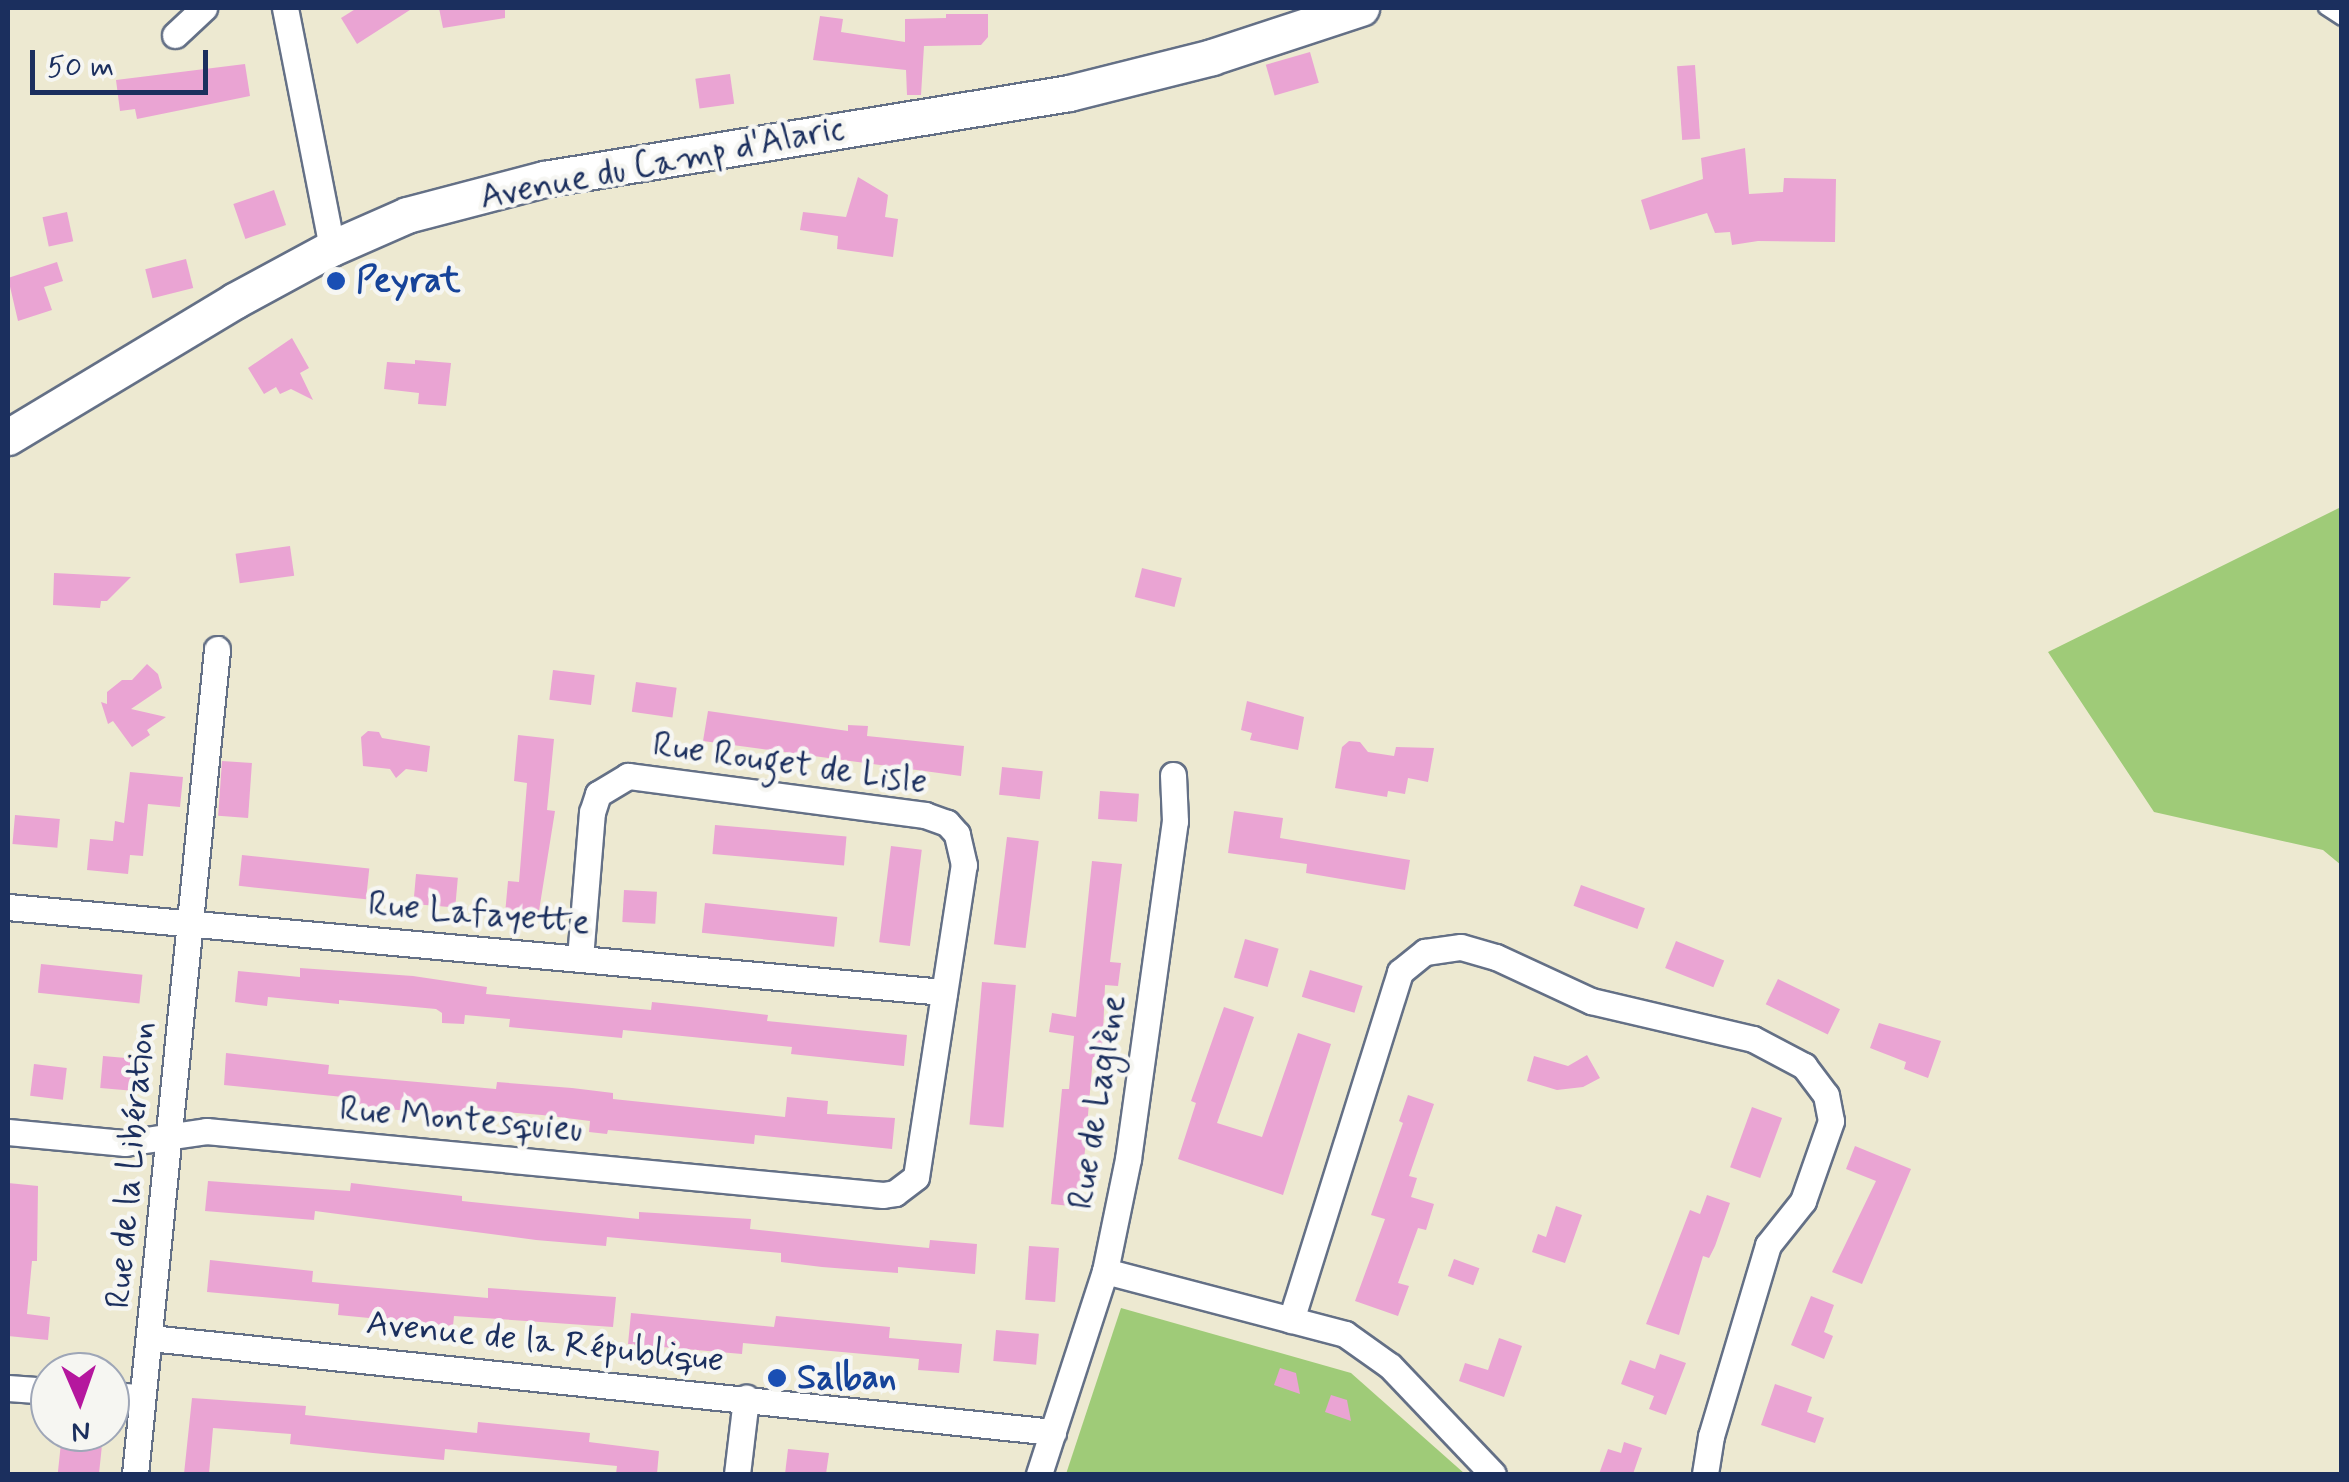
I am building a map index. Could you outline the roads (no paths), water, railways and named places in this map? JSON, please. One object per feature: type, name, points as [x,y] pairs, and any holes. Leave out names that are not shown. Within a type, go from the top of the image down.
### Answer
[{"type":"main road","name":"Avenue du Camp d'Alaric","points":[[8,437],[332,248],[406,215],[544,179],[1068,93],[1212,57],[1361,8]]},
{"type":"street","points":[[174,35],[204,8]]},
{"type":"street","points":[[285,8],[332,248]]},
{"type":"street","name":"Rue de la Libération","points":[[134,1474],[217,650]]},
{"type":"street","name":"Rue de Laglène","points":[[1039,1474],[1105,1271],[1128,1159],[1175,821],[1173,775]]},
{"type":"street","name":"Rue Rouget de Lisle","points":[[580,958],[592,812],[598,794],[628,776],[925,815],[946,822],[957,834],[964,865],[922,1159],[916,1177],[907,1187]]},
{"type":"street","name":"Rue Lafayette","points":[[8,908],[944,992]]},
{"type":"street","points":[[1291,1320],[1400,972],[1426,952],[1461,947],[1496,957],[1591,1000],[1753,1039],[1804,1066],[1826,1095],[1831,1121],[1803,1201],[1768,1245],[1711,1436],[1705,1474]]},
{"type":"street","name":"Rue Montesquieu","points":[[8,1132],[124,1144],[206,1131],[883,1194],[907,1187]]},
{"type":"street","points":[[1105,1271],[1345,1334],[1390,1366],[1493,1474]]},
{"type":"street","name":"Avenue de la République","points":[[150,1338],[1052,1432]]},
{"type":"street","points":[[130,1396],[142,1397]]},
{"type":"street","points":[[738,1474],[746,1398]]},
{"type":"lane","points":[[2325,8],[2342,19]]},
{"type":"place","name":"Peyrat","points":[[336,281]]},
{"type":"place","name":"Salban","points":[[777,1378]]}]
